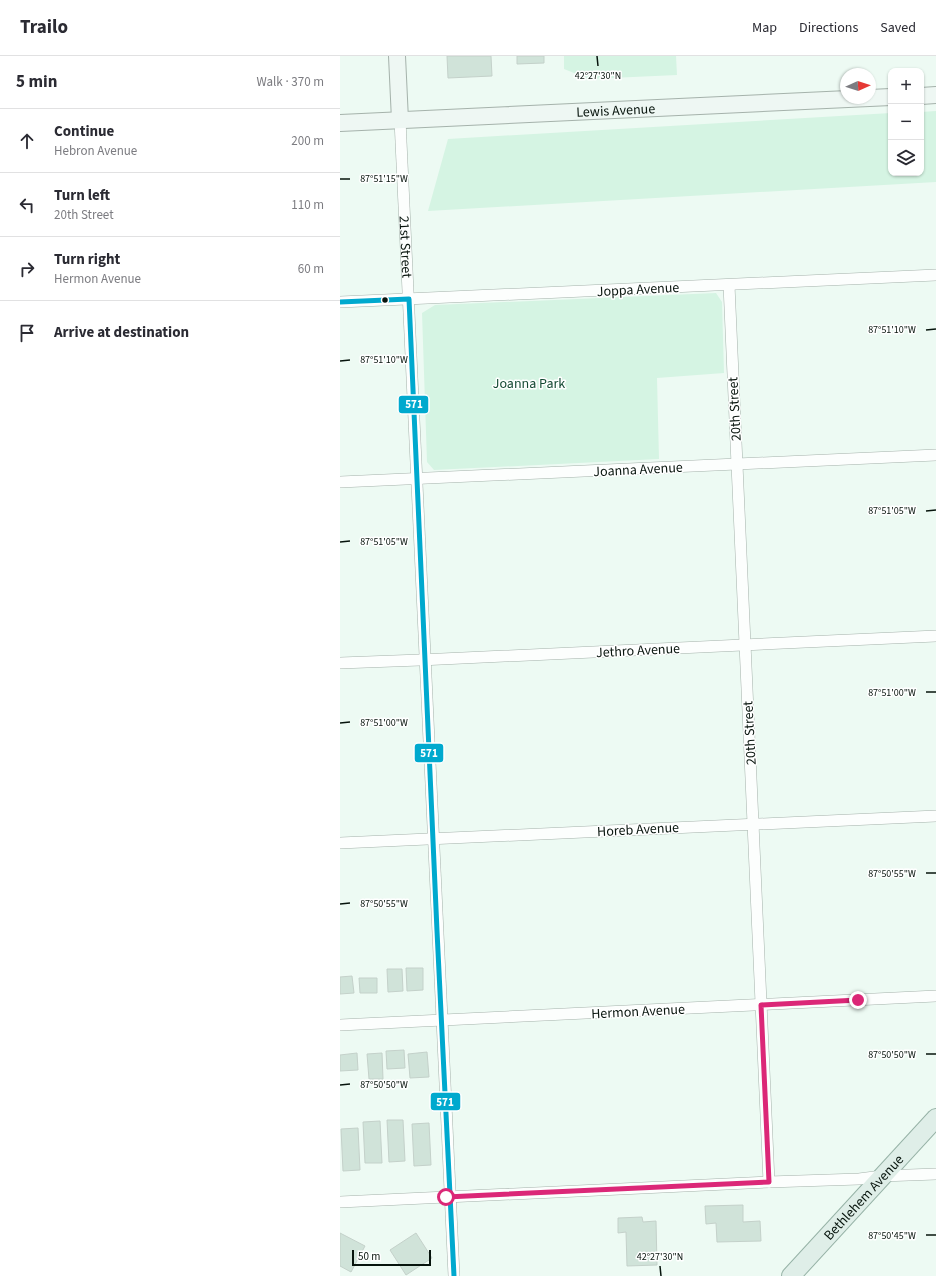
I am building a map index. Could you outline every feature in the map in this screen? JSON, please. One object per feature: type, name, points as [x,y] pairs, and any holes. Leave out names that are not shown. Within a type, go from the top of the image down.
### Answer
[{"type":"main road","name":"21st Street","points":[[397,56],[400,120]]},
{"type":"main road","points":[[924,96],[936,95]]},
{"type":"main road","name":"Lewis Avenue","points":[[340,123],[888,97]]},
{"type":"main road","name":"Bethlehem Avenue","points":[[791,1276],[936,1118]]},
{"type":"street","name":"21st Street","points":[[400,120],[454,1276]]},
{"type":"street","name":"Joppa Avenue","points":[[340,302],[936,275]]},
{"type":"street","name":"20th Street","points":[[729,285],[769,1182]]},
{"type":"street","name":"Joanna Avenue","points":[[340,482],[936,455]]},
{"type":"street","name":"Jethro Avenue","points":[[340,663],[745,646],[936,636]]},
{"type":"street","name":"Horeb Avenue","points":[[340,843],[936,816]]},
{"type":"street","name":"Hermon Avenue","points":[[340,1025],[936,996]]},
{"type":"street","points":[[340,1202],[859,1179],[882,1176],[936,1174]]},
{"type":"green space","points":[[564,56],[676,56],[677,75],[589,79],[564,69]]},
{"type":"green space","points":[[936,111],[936,182],[428,211],[448,139],[888,113],[888,176],[924,176],[924,112]]},
{"type":"green space","name":"Joanna Park","points":[[716,293],[722,302],[724,373],[657,378],[659,459],[434,470],[427,462],[422,313],[435,305]]},
{"type":"building","points":[[447,56],[491,56],[492,76],[448,78]]},
{"type":"building","points":[[517,56],[544,56],[544,63],[517,64]]},
{"type":"building","points":[[406,968],[423,968],[423,990],[407,991]]},
{"type":"building","points":[[387,969],[402,969],[403,991],[388,992]]},
{"type":"building","points":[[352,976],[354,993],[340,994],[340,977]]},
{"type":"building","points":[[359,978],[377,978],[377,993],[360,993]]},
{"type":"building","points":[[404,1050],[405,1068],[387,1069],[386,1051]]},
{"type":"building","points":[[427,1052],[429,1077],[410,1078],[408,1054]]},
{"type":"building","points":[[357,1053],[358,1070],[340,1071],[340,1055]]},
{"type":"building","points":[[382,1053],[383,1079],[369,1079],[367,1054]]},
{"type":"building","points":[[387,1120],[403,1120],[405,1161],[389,1162]]},
{"type":"building","points":[[380,1121],[382,1163],[365,1163],[363,1122]]},
{"type":"building","points":[[429,1123],[431,1165],[414,1166],[412,1124]]},
{"type":"building","points":[[358,1128],[360,1170],[343,1171],[341,1129]]},
{"type":"building","points":[[743,1205],[743,1222],[760,1221],[761,1241],[717,1242],[716,1223],[706,1224],[705,1206]]},
{"type":"building","points":[[642,1217],[643,1222],[656,1221],[657,1265],[627,1266],[626,1232],[618,1233],[618,1218]]},
{"type":"building","points":[[340,1233],[365,1246],[351,1272],[340,1266]]},
{"type":"building","points":[[416,1233],[432,1258],[406,1275],[390,1250]]},
{"type":"transit line","name":"571","points":[[340,302],[409,299],[454,1276]]},
{"type":"route","points":[[446,1197],[769,1182],[761,1005],[858,1000]]}]
